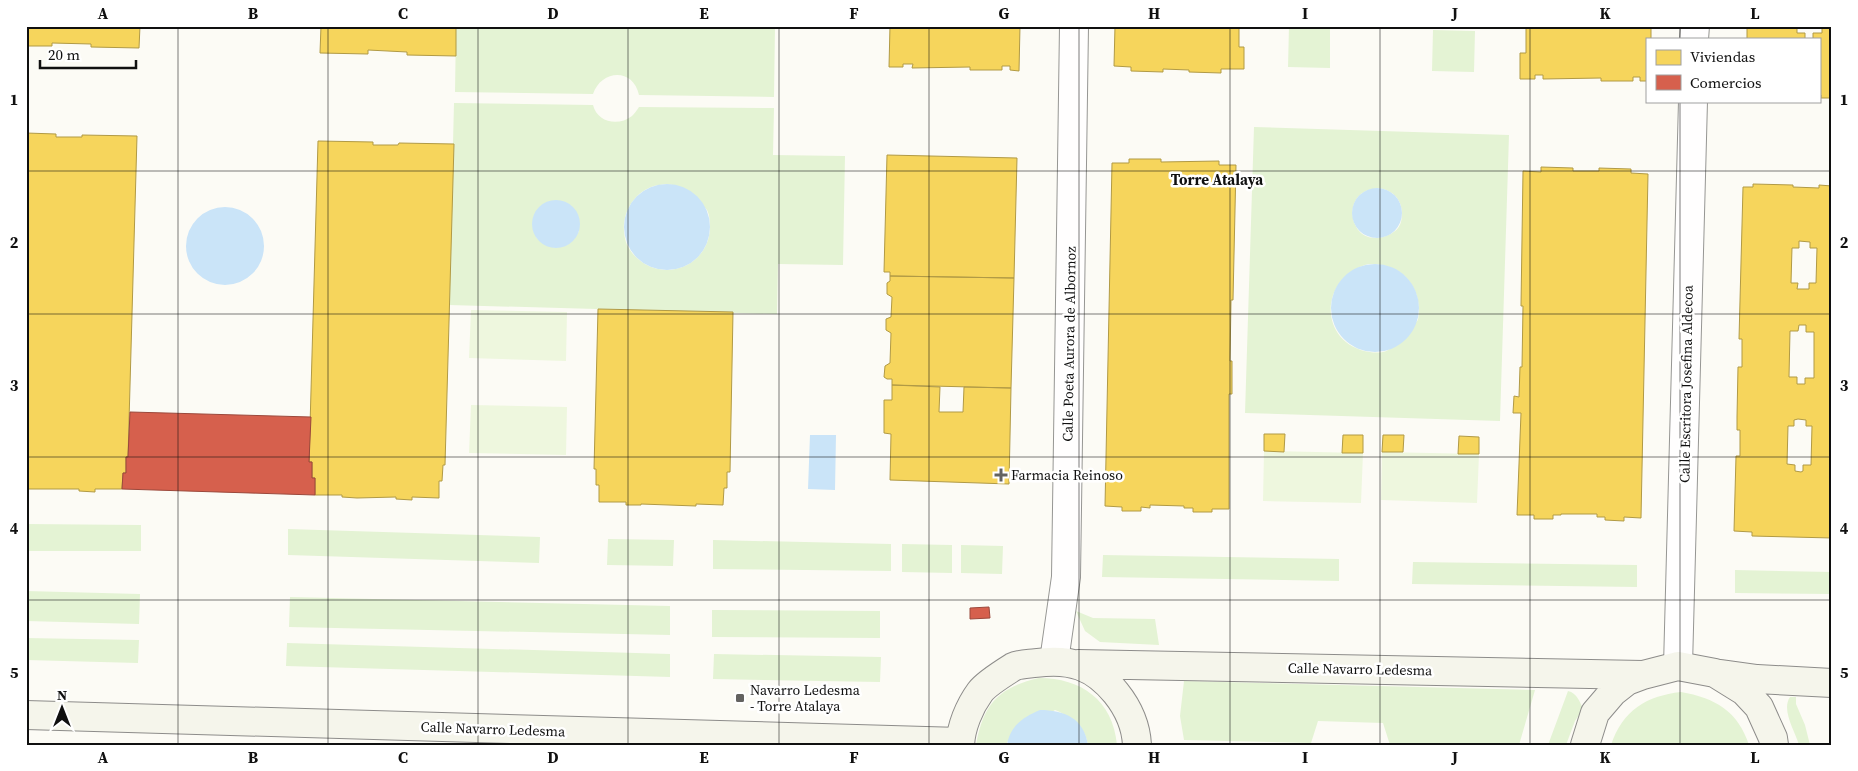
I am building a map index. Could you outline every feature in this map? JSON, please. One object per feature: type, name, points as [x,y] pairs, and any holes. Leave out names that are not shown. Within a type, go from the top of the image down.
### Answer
[{"type":"main road","name":"Calle Navarro Ledesma","points":[[26,715],[960,744],[961,728],[980,691],[1015,666],[1066,662],[1643,675]]},
{"type":"main road","points":[[1066,662],[1096,673],[1106,681],[1126,705],[1137,734],[1137,745]]},
{"type":"main road","points":[[1585,745],[1595,713],[1613,692],[1627,681],[1678,666],[1757,679],[1832,683]]},
{"type":"main road","points":[[1715,673],[1744,691],[1759,707],[1773,738],[1774,745]]},
{"type":"street","name":"Calle Poeta Aurora de Albornoz","points":[[1066,662],[1074,26]]},
{"type":"street","name":"Calle Escritora Josefina Aldecoa","points":[[1678,666],[1693,102]]},
{"type":"green space","points":[[456,26],[775,26],[774,97],[639,95],[636,86],[630,80],[624,76],[617,75],[609,76],[603,80],[593,94],[455,92]]},
{"type":"green space","points":[[1289,26],[1330,27],[1330,68],[1288,67]]},
{"type":"green space","points":[[1433,30],[1475,31],[1474,72],[1432,71]]},
{"type":"green space","points":[[454,103],[593,105],[595,111],[603,119],[615,122],[632,116],[639,107],[774,108],[773,155],[845,156],[843,265],[778,264],[777,314],[449,305]],"holes":[[[666,184],[683,189],[704,207],[709,215],[710,227],[708,241],[696,259],[677,269],[667,270],[645,264],[634,256],[627,245],[624,228],[627,211],[631,203],[643,191],[657,185]],[[579,231],[570,242],[559,247],[547,245],[536,237]]]},
{"type":"green space","points":[[1254,127],[1509,135],[1500,421],[1245,413]],"holes":[[[1379,188],[1391,192],[1395,196],[1401,205],[1402,216],[1398,228],[1391,234],[1372,238],[1364,235],[1356,227],[1353,210],[1359,196],[1368,190]],[[1368,264],[1380,264],[1400,272],[1414,287],[1419,308],[1418,320],[1392,347],[1377,353],[1353,346],[1341,337],[1333,324],[1331,310],[1333,296],[1340,283],[1352,271]]]},
{"type":"green space","points":[[471,310],[567,312],[566,361],[469,358]]},
{"type":"green space","points":[[471,405],[567,407],[566,455],[469,453]]},
{"type":"green space","points":[[1264,451],[1363,453],[1361,503],[1263,501]]},
{"type":"green space","points":[[1382,452],[1479,454],[1477,503],[1381,500]]},
{"type":"green space","points":[[26,524],[141,525],[141,551],[26,551]]},
{"type":"green space","points":[[288,529],[540,537],[539,563],[288,555]]},
{"type":"green space","points":[[608,539],[674,540],[673,566],[607,565]]},
{"type":"green space","points":[[713,540],[891,544],[891,571],[713,569]]},
{"type":"green space","points":[[902,544],[952,545],[952,573],[902,572]]},
{"type":"green space","points":[[961,545],[1003,546],[1002,574],[961,573]]},
{"type":"green space","points":[[1103,555],[1339,559],[1339,581],[1102,577]]},
{"type":"green space","points":[[1413,562],[1637,565],[1637,587],[1412,584]]},
{"type":"green space","points":[[1735,570],[1832,572],[1832,594],[1735,593]]},
{"type":"green space","points":[[26,591],[140,594],[139,624],[26,621]]},
{"type":"green space","points":[[290,597],[670,606],[670,635],[289,627]]},
{"type":"green space","points":[[712,610],[880,611],[880,638],[712,637]]},
{"type":"green space","points":[[1076,611],[1093,618],[1155,619],[1159,645],[1100,642],[1085,631]]},
{"type":"green space","points":[[26,638],[139,640],[138,663],[26,660]]},
{"type":"green space","points":[[287,643],[670,654],[670,677],[286,666]]},
{"type":"green space","points":[[714,654],[881,657],[880,682],[713,679]]},
{"type":"green space","points":[[1039,678],[1068,682],[1081,687],[1092,695],[1102,704],[1109,716],[1117,745],[1088,745],[1081,727],[1067,716],[1055,710],[1007,742],[1007,745],[976,745],[983,719],[988,708],[995,700],[1013,686]]},
{"type":"green space","points":[[1184,681],[1535,690],[1519,745],[1390,745],[1383,723],[1318,721],[1311,743],[1184,740],[1180,716]]},
{"type":"green space","points":[[1568,691],[1576,696],[1583,709],[1575,721],[1566,745],[1548,745]]},
{"type":"green space","points":[[1681,692],[1715,702],[1724,708],[1739,723],[1749,745],[1611,745],[1622,723],[1637,707],[1657,697]]},
{"type":"green space","points":[[1790,697],[1796,697],[1796,704],[1805,725],[1810,745],[1799,745],[1788,714],[1787,708]]},
{"type":"water","points":[[667,184],[683,187],[691,191],[703,203],[707,211],[710,227],[707,243],[703,251],[691,263],[683,267],[667,270],[651,267],[643,263],[631,251],[627,243],[624,227],[627,211],[631,203],[643,191],[651,187]]},
{"type":"water","points":[[1372,188],[1382,188],[1395,195],[1402,208],[1402,218],[1395,231],[1382,238],[1372,238],[1363,234],[1356,227],[1352,218],[1352,208],[1356,199],[1363,192]]},
{"type":"water","points":[[556,200],[565,202],[573,207],[578,215],[580,224],[578,233],[573,241],[565,246],[556,248],[547,246],[539,241],[534,233],[532,224],[534,215],[539,207],[547,202]]},
{"type":"water","points":[[225,207],[240,210],[257,224],[261,231],[264,246],[261,261],[247,278],[240,282],[225,285],[210,282],[193,268],[189,261],[186,246],[189,231],[203,214],[210,210]]},
{"type":"water","points":[[1366,264],[1384,264],[1400,271],[1412,283],[1419,299],[1419,317],[1412,333],[1400,345],[1384,352],[1366,352],[1350,345],[1338,333],[1331,317],[1331,299],[1338,283],[1350,271]]},
{"type":"water","points":[[810,435],[836,435],[835,490],[808,489]]},
{"type":"water","points":[[1040,710],[1049,710],[1072,717],[1082,728],[1088,745],[1007,745],[1014,727],[1028,716]]},
{"type":"building: Viviendas","points":[[26,26],[140,26],[139,48],[91,47],[91,44],[52,43],[52,46],[26,46]]},
{"type":"building: Viviendas","points":[[321,26],[456,26],[456,56],[407,55],[407,52],[368,50],[368,54],[320,53]]},
{"type":"building: Viviendas","points":[[890,26],[1020,26],[1019,71],[1010,70],[1010,66],[1002,66],[1002,70],[970,70],[970,67],[912,68],[913,64],[903,64],[903,67],[889,67]]},
{"type":"building: Viviendas","points":[[1115,26],[1239,26],[1239,47],[1244,47],[1244,69],[1221,69],[1221,73],[1163,69],[1163,72],[1131,71],[1131,67],[1114,66]]},
{"type":"building: Viviendas","points":[[1526,26],[1651,26],[1651,38],[1646,38],[1646,81],[1640,81],[1640,77],[1633,77],[1633,81],[1601,81],[1601,78],[1543,79],[1543,75],[1535,75],[1535,79],[1520,79],[1520,53],[1526,53]]},
{"type":"building: Viviendas","points":[[1747,26],[1797,26],[1797,33],[1805,33],[1805,38],[1747,38]]},
{"type":"building: Viviendas","points":[[1822,26],[1832,26],[1832,98],[1821,98],[1820,95],[1820,38],[1813,38],[1813,33],[1822,33]]},
{"type":"building: Viviendas","points":[[26,133],[56,134],[56,137],[82,137],[82,135],[137,136],[128,457],[126,457],[126,473],[123,473],[122,489],[95,489],[95,492],[79,491],[79,489],[26,489]]},
{"type":"building: Viviendas","points":[[318,141],[373,142],[373,145],[398,145],[399,143],[454,144],[445,465],[443,465],[442,481],[439,481],[439,498],[412,497],[412,500],[396,499],[396,497],[357,498],[342,497],[342,495],[315,495],[315,478],[312,478],[312,462],[309,462]]},
{"type":"building: Viviendas","points":[[887,155],[1017,158],[1014,278],[890,276],[890,272],[884,272]]},
{"type":"building: Viviendas","points":[[1129,159],[1161,159],[1161,162],[1219,161],[1219,165],[1236,165],[1233,300],[1231,300],[1230,361],[1232,361],[1232,394],[1229,394],[1229,509],[1212,509],[1212,512],[1193,512],[1193,508],[1184,508],[1184,506],[1150,505],[1150,508],[1141,507],[1141,511],[1122,511],[1122,507],[1105,506],[1112,163],[1129,163]]},
{"type":"building: Viviendas","points":[[1541,167],[1573,168],[1573,171],[1599,171],[1599,168],[1631,169],[1631,173],[1648,174],[1641,518],[1624,517],[1624,521],[1605,520],[1605,517],[1597,517],[1597,514],[1561,514],[1553,515],[1553,519],[1534,519],[1534,515],[1517,515],[1521,413],[1513,413],[1514,396],[1519,397],[1520,367],[1522,367],[1523,171],[1541,172]]},
{"type":"building: Viviendas","points":[[1753,184],[1819,188],[1819,185],[1832,186],[1832,538],[1752,536],[1752,532],[1734,531],[1736,456],[1740,456],[1740,430],[1737,430],[1737,417],[1738,367],[1742,367],[1742,339],[1739,339],[1743,187],[1753,187]],"holes":[[[1799,241],[1810,242],[1810,248],[1817,248],[1816,283],[1809,283],[1809,289],[1797,289],[1798,283],[1791,283],[1792,248],[1799,248]],[[1799,325],[1806,325],[1806,332],[1814,332],[1814,378],[1805,378],[1805,384],[1797,384],[1797,377],[1789,377],[1790,331],[1798,331]],[[1794,420],[1806,420],[1806,426],[1812,426],[1811,465],[1803,465],[1803,471],[1801,472],[1795,471],[1795,465],[1787,464],[1788,426],[1794,426]]]},
{"type":"building: Viviendas","points":[[890,276],[1014,278],[1011,388],[892,385],[892,379],[884,377],[885,366],[890,363],[891,333],[886,330],[886,319],[891,317],[892,297],[887,294],[887,283],[890,281]]},
{"type":"building: Viviendas","points":[[598,309],[733,312],[730,472],[727,472],[727,488],[724,488],[723,505],[626,505],[626,502],[599,502],[599,485],[596,485],[596,469],[594,469]]},
{"type":"building: Viviendas","points":[[892,385],[940,387],[939,412],[963,412],[964,387],[1011,388],[1009,484],[890,480],[891,434],[884,433],[884,400],[892,400]]},
{"type":"building: Viviendas","points":[[1264,434],[1285,434],[1284,452],[1264,451]]},
{"type":"building: Viviendas","points":[[1343,435],[1363,435],[1363,453],[1342,453]]},
{"type":"building: Viviendas","points":[[1383,435],[1404,435],[1403,452],[1382,452]]},
{"type":"building: Viviendas","points":[[1459,436],[1479,437],[1479,454],[1458,454]]},
{"type":"building: Comercios","points":[[130,412],[311,417],[309,462],[312,462],[312,478],[315,478],[315,495],[122,489],[123,473],[126,473],[126,457],[128,457]]},
{"type":"building: Comercios","points":[[989,607],[990,618],[970,619],[970,608]]},
{"type":"place","name":"Farmacia Reinoso","points":[[1001,475]]},
{"type":"place","name":"Navarro Ledesma - Torre Atalaya","points":[[740,698]]},
{"type":"district","name":"Torre Atalaya","points":[[1217,179]]}]
